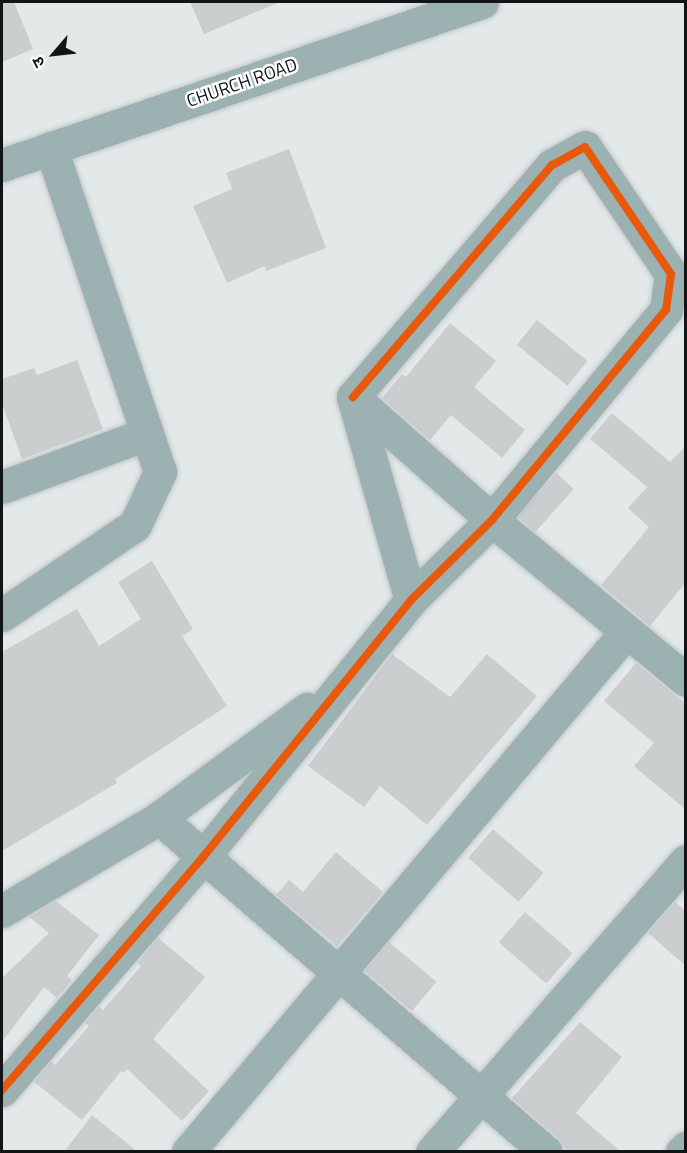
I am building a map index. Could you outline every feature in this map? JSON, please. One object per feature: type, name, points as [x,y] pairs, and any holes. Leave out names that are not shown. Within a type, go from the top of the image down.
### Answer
[{"type":"street","name":"CHURCH ROAD","points":[[2,165],[482,2]]},
{"type":"street","points":[[2,1090],[203,857],[411,600],[492,520],[666,310],[671,274],[585,147],[552,165],[353,397]]},
{"type":"street","points":[[2,615],[135,525],[160,472],[51,148]]},
{"type":"street","points":[[353,397],[624,633],[686,680]]},
{"type":"street","points":[[353,397],[411,600]]},
{"type":"street","points":[[2,487],[146,434]]},
{"type":"street","points":[[188,1152],[340,974],[624,633]]},
{"type":"street","points":[[2,912],[159,818],[342,683]]},
{"type":"street","points":[[159,818],[546,1152]]},
{"type":"street","points":[[432,1152],[686,861]]},
{"type":"street","points":[[682,1152],[686,1148]]},
{"type":"building","points":[[2,2],[14,2],[33,49],[2,62]]},
{"type":"building","points":[[190,2],[280,2],[204,34]]},
{"type":"building","points":[[289,149],[326,248],[266,271],[265,266],[227,283],[193,206],[232,189],[226,173]]},
{"type":"building","points":[[537,320],[588,361],[567,386],[517,345]]},
{"type":"building","points":[[450,323],[496,361],[474,387],[525,430],[502,458],[451,415],[430,440],[382,398],[402,374],[406,377]]},
{"type":"building","points":[[77,360],[103,429],[22,459],[2,404],[2,379],[34,368],[37,375]]},
{"type":"building","points":[[612,413],[670,462],[686,446],[686,582],[650,626],[601,585],[649,527],[628,508],[647,487],[590,439]]},
{"type":"building","points":[[556,473],[574,489],[535,532],[517,516]]},
{"type":"building","points":[[152,561],[193,629],[182,636],[227,706],[115,779],[117,783],[2,851],[2,652],[77,609],[99,646],[141,619],[118,582]]},
{"type":"building","points":[[392,654],[450,697],[487,654],[537,696],[427,825],[380,786],[364,807],[308,766]]},
{"type":"building","points":[[636,663],[686,704],[686,810],[634,766],[654,743],[604,701]]},
{"type":"building","points":[[493,829],[544,873],[519,902],[468,858]]},
{"type":"building","points":[[336,852],[383,892],[337,946],[276,895],[289,880],[303,892]]},
{"type":"building","points":[[56,901],[99,935],[67,976],[72,980],[57,998],[44,987],[2,1042],[2,978],[49,933],[29,917]]},
{"type":"building","points":[[675,902],[686,911],[686,966],[648,933]]},
{"type":"building","points":[[525,912],[573,953],[546,984],[499,942]]},
{"type":"building","points":[[158,938],[205,977],[153,1039],[209,1091],[182,1121],[127,1069],[124,1073],[121,1071],[82,1120],[34,1082],[51,1061],[55,1065],[89,1026],[85,1023],[99,1006],[103,1010],[141,966],[137,963]]},
{"type":"building","points":[[389,942],[436,982],[412,1011],[365,971]]},
{"type":"building","points":[[580,1022],[622,1057],[576,1113],[621,1152],[568,1152],[558,1138],[512,1098]]},
{"type":"building","points":[[92,1115],[138,1152],[64,1152]]},
{"type":"cycle path","points":[[2,1090],[203,857],[411,600],[492,520],[666,310],[671,274],[585,147],[552,165],[353,397]]}]
